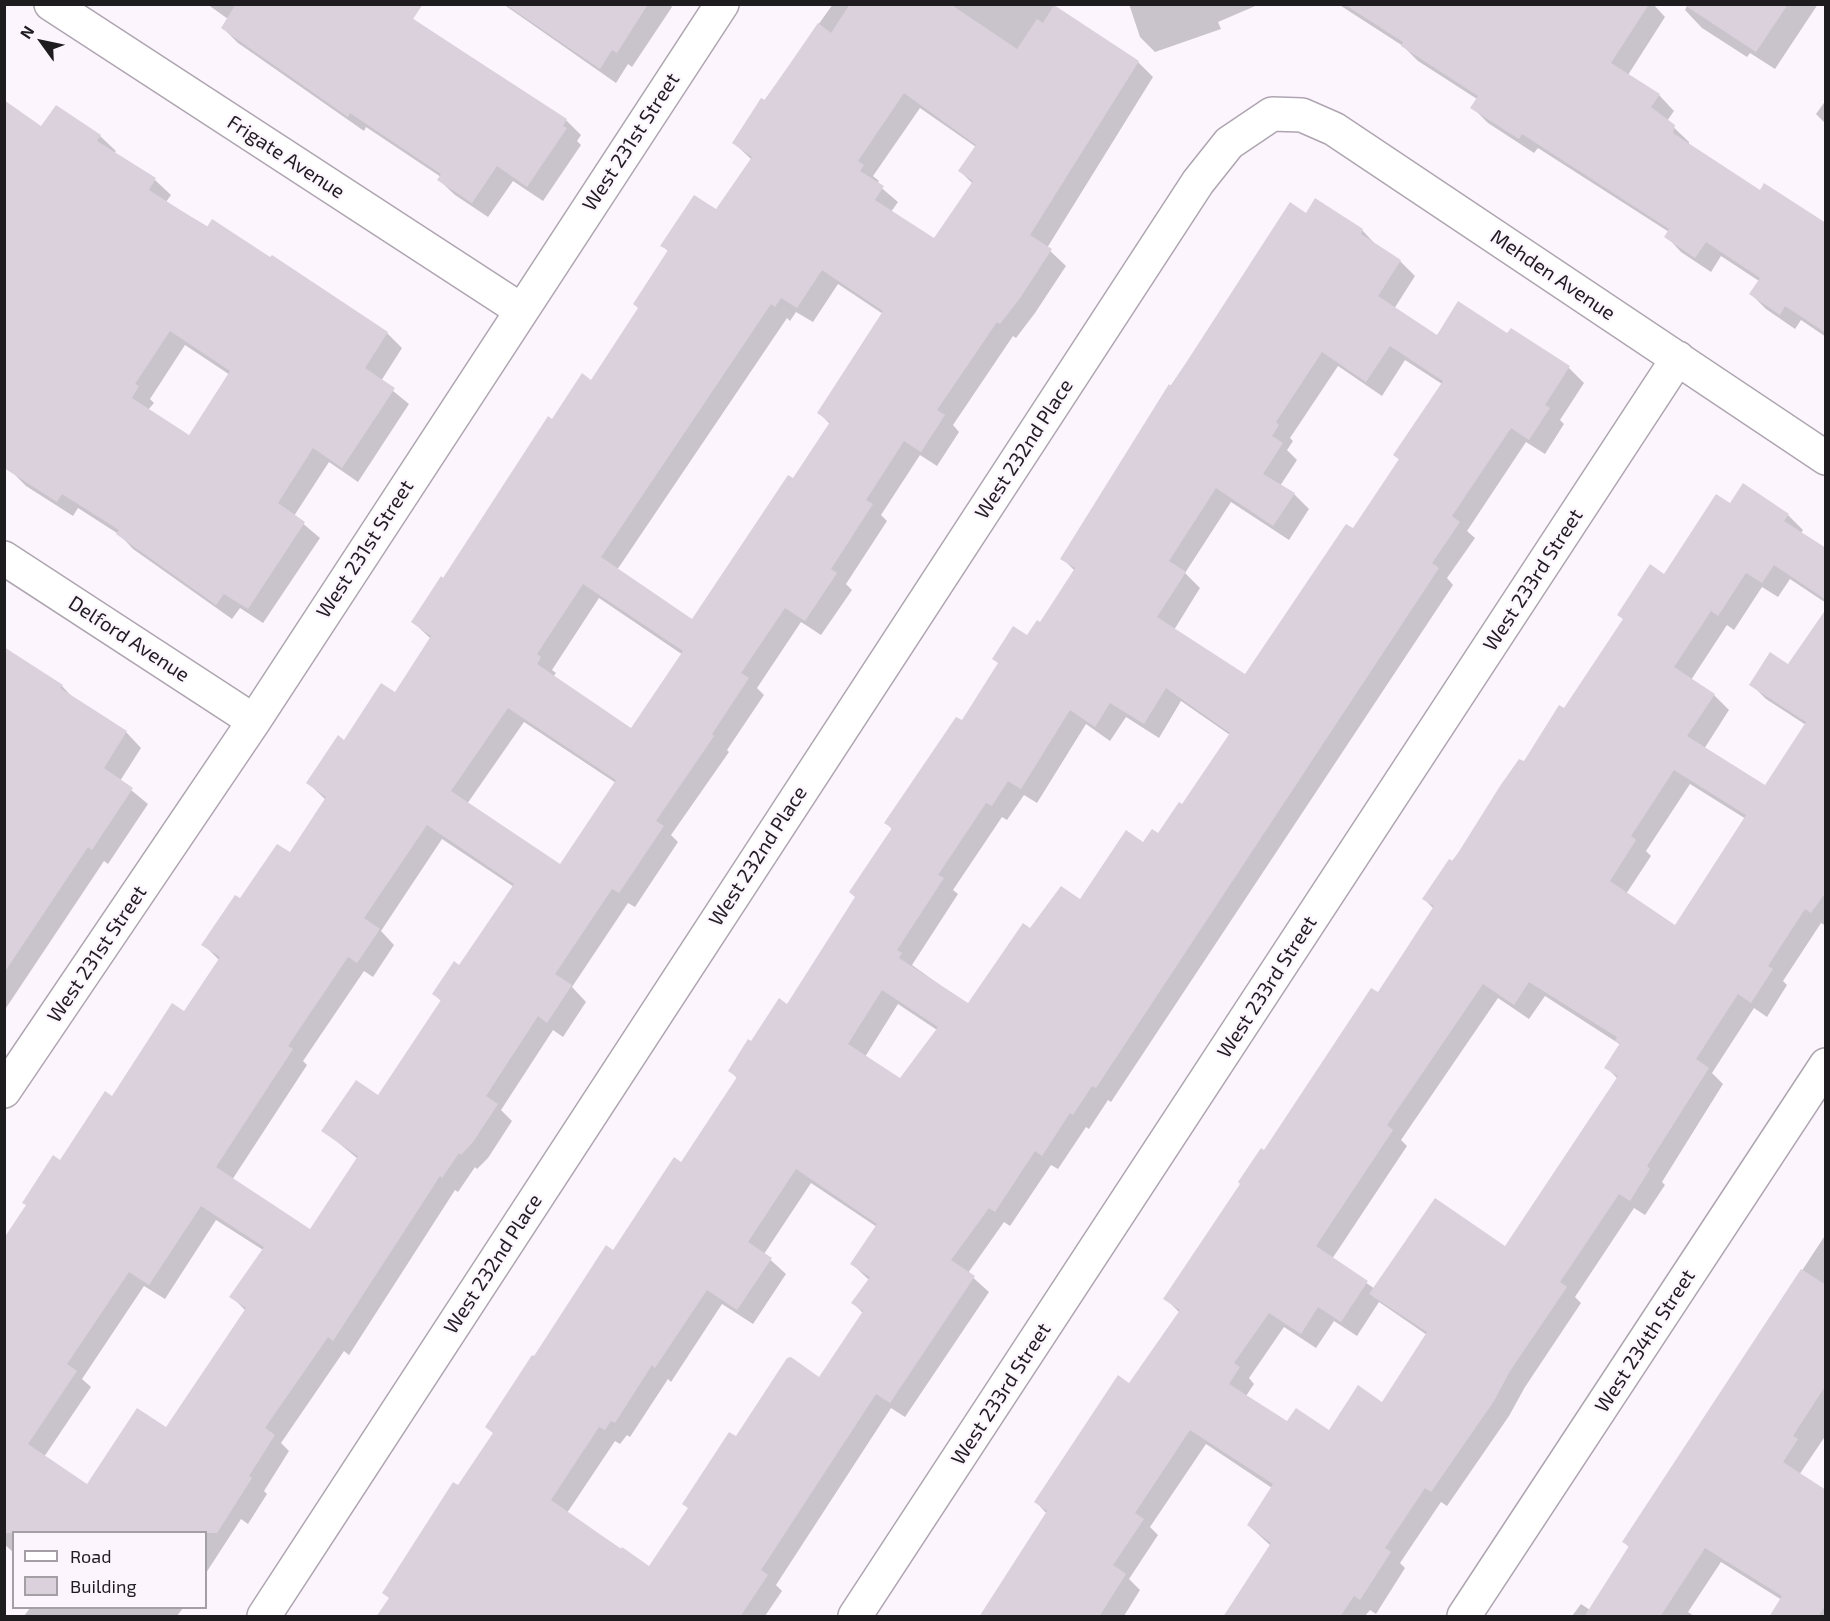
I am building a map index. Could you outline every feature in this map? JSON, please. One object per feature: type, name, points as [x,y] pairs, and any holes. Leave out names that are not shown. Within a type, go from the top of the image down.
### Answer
[{"type":"street","name":"Frigate Avenue","points":[[51,4],[520,310]]},
{"type":"street","name":"West 231st Street","points":[[4,1091],[254,721],[520,310],[722,4]]},
{"type":"street","name":"Mehden Avenue","points":[[1272,114],[1302,115],[1334,129],[1826,458]]},
{"type":"street","name":"West 232nd Place","points":[[264,1617],[1198,182],[1229,143],[1272,114]]},
{"type":"street","name":"West 233rd Street","points":[[855,1617],[1678,358]]},
{"type":"street","name":"Delford Avenue","points":[[4,558],[254,721]]},
{"type":"street","name":"West 234th Street","points":[[1464,1617],[1826,1065]]},
{"type":"building","points":[[236,4],[423,4],[413,19],[567,119],[563,126],[567,128],[527,187],[497,166],[472,203],[437,180],[441,174],[350,113],[348,117],[221,28]]},
{"type":"building","points":[[505,4],[648,4],[617,53],[612,50],[600,69]]},
{"type":"building","points":[[850,4],[950,4],[1017,49],[1037,19],[1043,23],[1054,5],[1139,61],[1030,235],[1052,249],[1020,298],[1000,324],[997,322],[937,410],[945,415],[921,452],[904,441],[866,500],[873,504],[831,569],[837,573],[805,621],[785,608],[741,673],[749,678],[712,734],[714,736],[656,821],[664,826],[619,893],[612,889],[555,974],[572,985],[547,1023],[538,1016],[486,1096],[498,1104],[473,1142],[461,1155],[459,1153],[442,1178],[440,1176],[333,1341],[328,1337],[265,1428],[275,1435],[249,1476],[252,1478],[217,1533],[207,1533],[207,1531],[12,1531],[12,1533],[4,1533],[4,1238],[26,1205],[22,1203],[53,1155],[60,1160],[105,1091],[112,1096],[172,1003],[184,1011],[220,957],[201,945],[235,895],[240,898],[277,844],[290,852],[326,797],[306,783],[338,735],[344,740],[381,683],[395,692],[431,636],[411,622],[441,576],[443,578],[548,416],[552,419],[582,373],[591,380],[638,308],[633,304],[668,250],[660,246],[694,195],[716,209],[752,157],[732,143],[761,98],[765,100],[818,23],[831,33]],"holes":[[[904,93],[976,145],[958,171],[973,181],[934,238],[875,200],[884,186],[860,171],[864,165],[858,161]],[[822,270],[883,311],[817,413],[830,422],[793,478],[788,475],[692,619],[601,557],[771,304],[775,307],[781,298],[797,308]],[[583,584],[683,651],[631,728],[537,664],[541,657],[537,654]],[[508,708],[616,780],[560,864],[451,791]],[[427,825],[514,884],[459,965],[454,961],[432,994],[441,1000],[378,1095],[356,1080],[321,1131],[358,1156],[310,1229],[216,1167],[293,1049],[288,1046],[348,957],[357,963],[380,929],[364,918]],[[201,1206],[264,1247],[229,1297],[246,1308],[166,1427],[137,1408],[87,1484],[28,1444],[77,1371],[67,1364],[129,1272],[149,1285]]]},
{"type":"building","points":[[1344,4],[1649,4],[1611,63],[1660,94],[1651,107],[1675,125],[1673,133],[1760,190],[1764,183],[1826,223],[1826,333],[1785,306],[1780,315],[1749,294],[1760,278],[1706,242],[1695,258],[1664,237],[1669,229],[1522,134],[1519,139],[1470,108],[1478,96],[1401,46],[1403,42]]},
{"type":"building","points":[[1683,4],[1788,4],[1756,52]]},
{"type":"building","points":[[4,100],[41,126],[56,105],[101,135],[97,141],[156,178],[149,190],[207,227],[212,219],[270,257],[272,255],[388,332],[365,368],[395,388],[342,468],[313,448],[278,503],[305,522],[248,609],[224,594],[216,605],[116,534],[119,530],[62,494],[57,502],[4,468]],"holes":[[[170,331],[230,371],[189,435],[132,398],[139,386],[135,384]]]},
{"type":"building","points":[[1315,198],[1363,229],[1361,234],[1401,260],[1378,296],[1437,335],[1458,301],[1507,333],[1511,328],[1570,366],[1545,405],[1550,408],[1529,440],[1511,428],[1452,516],[1460,522],[1432,563],[1439,568],[1096,1088],[1092,1086],[1073,1115],[1070,1113],[1042,1156],[1035,1151],[995,1212],[989,1208],[951,1260],[975,1276],[890,1403],[876,1394],[761,1570],[768,1575],[740,1617],[376,1617],[389,1598],[382,1593],[453,1482],[458,1485],[493,1433],[485,1427],[532,1355],[534,1356],[606,1245],[613,1250],[674,1157],[681,1162],[737,1077],[728,1071],[748,1039],[751,1041],[779,998],[787,1004],[855,897],[849,892],[892,828],[884,823],[956,717],[962,720],[998,663],[992,659],[1013,626],[1027,635],[1037,620],[1040,622],[1075,568],[1060,559],[1169,384],[1171,386],[1290,202],[1306,213]],"holes":[[[1390,346],[1443,381],[1393,455],[1399,459],[1353,528],[1346,524],[1245,674],[1157,617],[1186,572],[1169,561],[1216,488],[1273,526],[1295,493],[1263,474],[1283,443],[1272,436],[1279,425],[1276,422],[1322,352],[1366,382]],[[1166,688],[1230,733],[1182,804],[1179,802],[1158,833],[1152,829],[1143,842],[1126,830],[1080,899],[1061,886],[1030,928],[1023,923],[968,1003],[899,958],[902,953],[897,950],[944,878],[938,875],[986,803],[992,806],[1008,781],[1021,789],[1070,710],[1095,727],[1110,703],[1144,724]],[[882,990],[938,1027],[900,1078],[848,1044]],[[796,1169],[877,1224],[850,1264],[870,1277],[851,1303],[863,1311],[819,1377],[791,1357],[787,1358],[736,1436],[729,1432],[682,1504],[688,1508],[649,1566],[551,1500],[599,1427],[605,1430],[611,1421],[615,1423],[652,1365],[655,1368],[707,1290],[737,1310],[772,1258],[748,1242]]]},
{"type":"building","points":[[1743,483],[1789,514],[1784,521],[1826,548],[1826,600],[1774,565],[1762,583],[1746,573],[1718,616],[1711,611],[1674,667],[1715,694],[1687,736],[1765,785],[1806,722],[1749,685],[1770,652],[1788,664],[1826,609],[1826,892],[1811,913],[1805,909],[1768,966],[1773,969],[1751,1003],[1738,994],[1696,1059],[1709,1068],[1647,1166],[1650,1169],[1630,1201],[1619,1194],[1560,1282],[1567,1287],[1510,1371],[1494,1401],[1431,1492],[1425,1488],[1385,1548],[1391,1552],[1360,1600],[1354,1596],[1340,1617],[1223,1617],[1271,1543],[1247,1525],[1273,1484],[1190,1430],[1135,1513],[1144,1519],[1113,1565],[1126,1574],[1099,1617],[979,1617],[1047,1511],[1034,1502],[1118,1375],[1129,1383],[1180,1310],[1163,1299],[1240,1184],[1238,1182],[1261,1148],[1264,1150],[1371,988],[1378,992],[1434,906],[1422,899],[1449,859],[1453,861],[1519,759],[1524,761],[1559,705],[1564,708],[1623,619],[1617,615],[1650,564],[1664,574],[1716,494],[1730,503]],"holes":[[[1674,770],[1746,815],[1675,925],[1610,881],[1636,840],[1631,836]],[[1529,982],[1617,1037],[1615,1041],[1620,1043],[1604,1068],[1618,1076],[1505,1246],[1435,1198],[1369,1294],[1427,1332],[1382,1402],[1358,1385],[1329,1430],[1296,1408],[1287,1421],[1229,1384],[1240,1367],[1234,1363],[1269,1313],[1301,1334],[1318,1307],[1341,1322],[1368,1281],[1316,1246],[1393,1130],[1387,1125],[1483,984],[1514,1005]]]},
{"type":"building","points":[[4,647],[63,685],[60,688],[127,731],[104,768],[133,788],[92,850],[88,847],[4,973]]},
{"type":"building","points":[[1801,1269],[1826,1285],[1826,1385],[1793,1436],[1798,1439],[1783,1462],[1826,1490],[1826,1604],[1818,1617],[1769,1617],[1782,1596],[1705,1548],[1660,1617],[1584,1617],[1629,1546],[1622,1542]]}]
